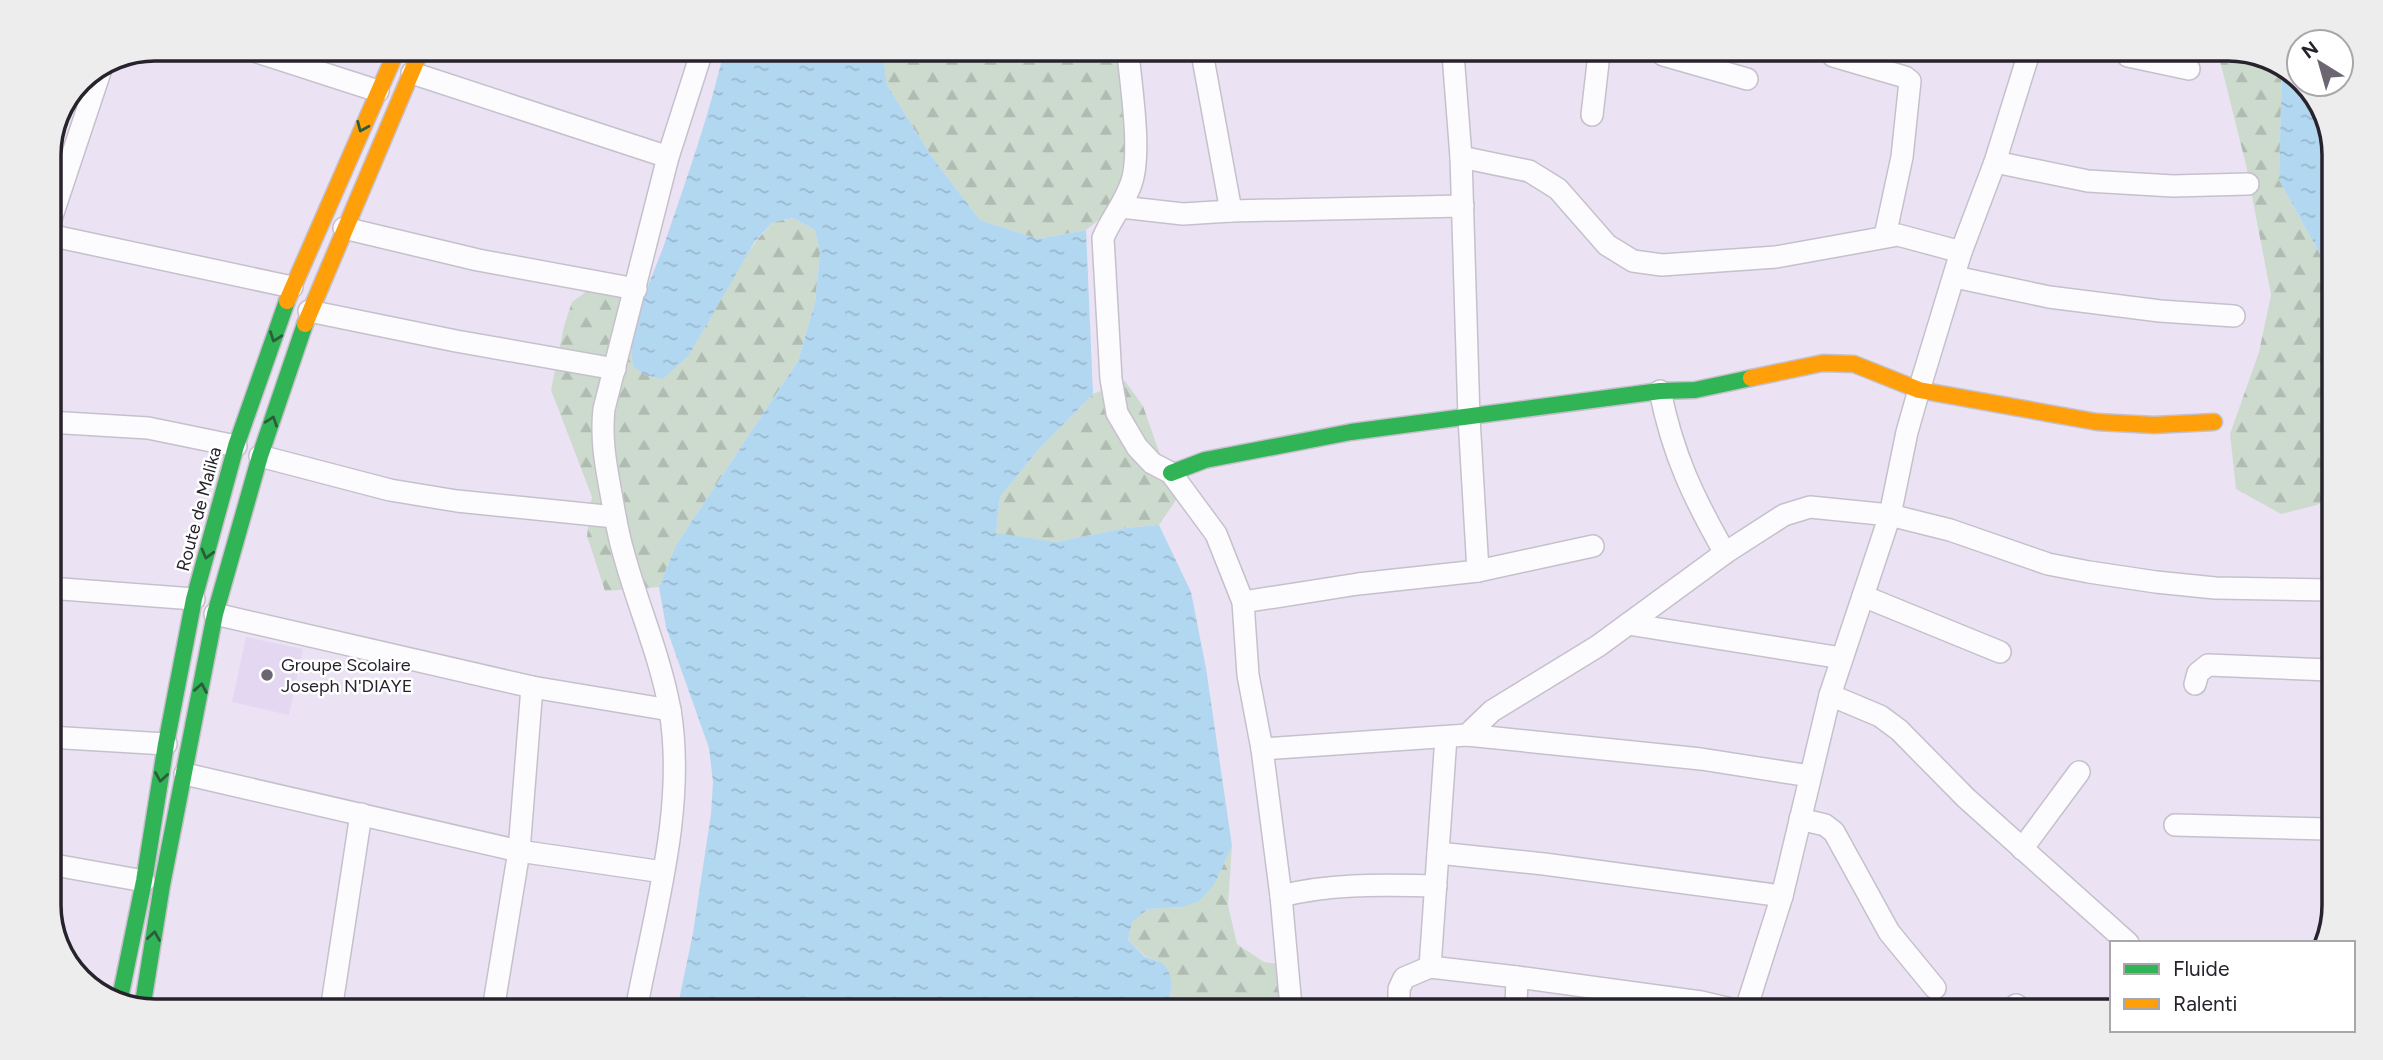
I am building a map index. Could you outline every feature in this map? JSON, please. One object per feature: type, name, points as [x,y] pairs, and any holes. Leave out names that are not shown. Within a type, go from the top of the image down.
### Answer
[{"type":"main road","name":"Route de Malika","points":[[121,993],[144,881],[166,744],[194,598],[236,446],[292,287],[392,61]]},
{"type":"main road","points":[[144,998],[162,885],[186,774],[215,614],[260,456],[309,311],[417,61]]},
{"type":"main road","points":[[1171,473],[1205,460],[1338,435],[1660,391],[1695,390],[1823,363],[1854,364],[1919,390],[2097,422],[2154,425],[2214,422]]},
{"type":"street","points":[[284,61],[378,92]]},
{"type":"street","points":[[638,999],[663,872],[675,773],[670,710],[652,639],[626,564],[615,517],[602,428],[604,409],[668,157],[699,61]]},
{"type":"street","points":[[1129,61],[1136,163],[1132,183],[1103,238],[1111,379],[1117,413],[1137,447],[1152,463],[1171,473],[1216,534],[1243,602],[1248,676],[1262,748],[1281,897],[1290,999]]},
{"type":"street","points":[[1203,61],[1231,211]]},
{"type":"street","points":[[1453,61],[1461,157],[1469,418],[1478,571]]},
{"type":"street","points":[[1592,115],[1598,61]]},
{"type":"street","points":[[1684,61],[1747,79]]},
{"type":"street","points":[[1851,61],[1905,76],[1910,81],[1902,157],[1885,236]]},
{"type":"street","points":[[1749,999],[1782,896],[1830,695],[1891,515],[1907,432],[1919,390],[1961,252],[1995,162],[2026,61]]},
{"type":"street","points":[[2151,61],[2189,69]]},
{"type":"street","points":[[412,74],[668,157]]},
{"type":"street","points":[[61,189],[97,82]]},
{"type":"street","points":[[1461,157],[1530,171],[1558,189],[1607,245],[1633,261],[1662,265],[1776,257],[1898,235],[1961,252]]},
{"type":"street","points":[[1995,162],[2088,181],[2173,186],[2248,184]]},
{"type":"street","points":[[1121,207],[1183,214],[1463,206]]},
{"type":"street","points":[[344,228],[478,260],[636,289]]},
{"type":"street","points":[[61,238],[292,287]]},
{"type":"street","points":[[1955,277],[2049,297],[2160,311],[2234,316]]},
{"type":"street","points":[[309,311],[615,369]]},
{"type":"street","points":[[1660,391],[1667,426],[1693,496],[1725,553]]},
{"type":"street","points":[[61,423],[148,428],[236,446]]},
{"type":"street","points":[[260,456],[390,490],[457,501],[615,517]]},
{"type":"street","points":[[1430,967],[1438,853],[1456,736],[1598,646],[1725,553],[1784,515],[1810,507],[1891,515],[1950,530],[2048,564],[2089,572],[2215,588],[2322,590]]},
{"type":"street","points":[[1243,602],[1358,584],[1478,571],[1593,546]]},
{"type":"street","points":[[61,589],[194,598]]},
{"type":"street","points":[[1863,596],[2000,652]]},
{"type":"street","points":[[215,614],[532,687],[670,710]]},
{"type":"street","points":[[1628,624],[1842,658]]},
{"type":"street","points":[[2195,684],[2198,673],[2208,665],[2322,670]]},
{"type":"street","points":[[495,999],[520,851],[532,687]]},
{"type":"street","points":[[1830,695],[1880,716],[1899,730],[1966,798],[2126,941]]},
{"type":"street","points":[[1262,748],[1456,736],[1701,759],[1810,776]]},
{"type":"street","points":[[61,738],[166,744]]},
{"type":"street","points":[[2022,849],[2079,772]]},
{"type":"street","points":[[186,774],[520,851],[663,872]]},
{"type":"street","points":[[333,999],[361,814]]},
{"type":"street","points":[[1800,819],[1825,825],[1835,832],[1889,932],[1935,988]]},
{"type":"street","points":[[2175,825],[2322,829]]},
{"type":"street","points":[[1438,853],[1544,864],[1782,896]]},
{"type":"street","points":[[61,866],[144,881]]},
{"type":"street","points":[[1281,897],[1315,888],[1436,886]]},
{"type":"street","points":[[1400,999],[1401,982],[1409,975],[1430,967],[1673,999]]},
{"type":"street","points":[[1516,999],[1517,977]]},
{"type":"shaded area","name":"Groupe Scolaire Joseph N'DIAYE","points":[[246,637],[303,649],[289,715],[232,702]]},
{"type":"green space","points":[[1138,61],[1145,115],[1144,175],[1118,205],[1086,230],[1038,239],[980,220],[932,157],[887,85],[884,62]]},
{"type":"green space","points":[[2220,61],[2246,63],[2264,68],[2282,79],[2279,180],[2322,258],[2322,502],[2281,514],[2236,489],[2230,434],[2259,352],[2271,295],[2246,165]]},
{"type":"green space","points":[[793,218],[815,230],[820,253],[815,303],[798,361],[676,545],[659,587],[605,591],[587,536],[592,497],[551,390],[564,326],[572,302],[605,278],[648,284],[635,324],[739,267],[756,241],[773,222]]},
{"type":"green space","points":[[1125,381],[1143,406],[1176,500],[1159,525],[1125,528],[1056,542],[996,534],[1000,497],[1038,450],[1093,394]]},
{"type":"green space","points":[[1232,846],[1228,905],[1237,944],[1264,962],[1292,966],[1288,983],[1279,999],[1169,999],[1172,983],[1161,962],[1146,957],[1128,940],[1132,921],[1148,909],[1182,907],[1214,885]]},
{"type":"water","points":[[721,61],[884,61],[887,85],[932,157],[980,220],[1038,239],[1086,230],[1093,394],[1038,450],[1000,497],[996,533],[1056,542],[1125,528],[1159,525],[1191,592],[1206,668],[1232,846],[1214,885],[1199,901],[1182,907],[1148,909],[1132,922],[1128,940],[1145,957],[1161,962],[1168,970],[1172,983],[1169,999],[679,999],[693,933],[711,814],[713,782],[709,748],[666,627],[659,587],[676,545],[798,361],[815,303],[820,253],[815,230],[793,218],[773,222],[755,241],[689,355],[663,379],[645,375],[633,366],[632,350],[637,318],[697,148]]},
{"type":"water","points":[[2282,79],[2285,81],[2285,98],[2302,98],[2312,114],[2320,137],[2322,258],[2279,180]]},
{"type":"traffic: fast","points":[[121,993],[144,881],[166,744],[194,599],[236,446],[287,301]]},
{"type":"traffic: fast","points":[[144,998],[162,885],[215,614],[260,456],[305,324]]},
{"type":"traffic: fast","points":[[1171,473],[1205,460],[1351,432],[1660,391],[1695,390],[1751,378]]},
{"type":"traffic: slow","points":[[287,301],[392,61]]},
{"type":"traffic: slow","points":[[305,324],[416,61]]},
{"type":"traffic: slow","points":[[1751,378],[1823,363],[1854,364],[1919,390],[2097,422],[2154,425],[2214,422]]},
{"type":"place","name":"Groupe Scolaire Joseph N'DIAYE","points":[[267,675]]}]
